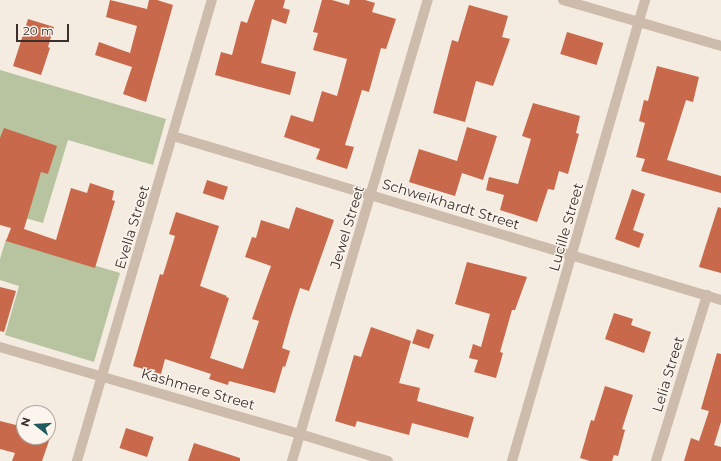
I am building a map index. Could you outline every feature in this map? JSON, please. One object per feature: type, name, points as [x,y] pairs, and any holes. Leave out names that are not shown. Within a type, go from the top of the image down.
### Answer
[{"type":"street","name":"Evella Street","points":[[77,461],[212,0]]},
{"type":"street","name":"Jewel Street","points":[[292,461],[428,0]]},
{"type":"street","points":[[563,0],[721,46]]},
{"type":"street","name":"Lucille Street","points":[[512,461],[645,0]]},
{"type":"street","name":"Schweikhardt Street","points":[[173,136],[721,300]]},
{"type":"street","name":"Lelia Street","points":[[656,461],[706,295]]},
{"type":"street","name":"Kashmere Street","points":[[0,346],[388,461]]},
{"type":"green space","points":[[0,70],[166,119],[153,165],[68,140],[43,223],[0,211]]},
{"type":"green space","points":[[6,239],[120,273],[94,362],[5,335],[19,286],[0,280],[0,259]]},
{"type":"building","points":[[110,0],[147,9],[149,0],[157,0],[173,5],[146,102],[123,94],[132,67],[95,55],[99,42],[130,53],[137,26],[106,17]]},
{"type":"building","points":[[255,0],[285,0],[283,8],[290,10],[286,24],[272,19],[261,63],[296,72],[290,95],[215,75],[221,52],[232,55],[241,21],[247,23]]},
{"type":"building","points":[[322,0],[332,0],[349,5],[350,0],[365,0],[375,3],[372,12],[396,19],[386,49],[381,48],[369,92],[362,90],[345,145],[354,147],[347,169],[316,159],[320,149],[284,137],[291,115],[313,122],[322,91],[337,96],[347,59],[313,50],[318,33],[313,32]]},
{"type":"building","points":[[469,5],[508,16],[502,37],[510,39],[493,86],[476,81],[465,122],[433,113],[452,40],[458,42]]},
{"type":"building","points":[[28,19],[54,27],[48,47],[50,48],[41,75],[13,66]]},
{"type":"building","points":[[567,32],[603,43],[597,65],[560,54]]},
{"type":"building","points":[[657,66],[699,77],[693,102],[686,100],[667,160],[721,176],[721,193],[641,171],[645,159],[636,157],[645,123],[639,121],[644,100],[648,101]]},
{"type":"building","points":[[533,103],[580,116],[576,133],[579,134],[568,174],[559,171],[554,190],[548,189],[537,222],[500,210],[504,195],[486,190],[489,177],[518,184],[531,139],[522,136]]},
{"type":"building","points":[[467,127],[497,136],[483,180],[462,173],[455,196],[409,182],[419,149],[457,161]]},
{"type":"building","points":[[4,128],[57,146],[48,174],[41,172],[24,229],[56,240],[71,188],[87,193],[90,183],[114,191],[112,200],[115,201],[95,268],[6,241],[11,228],[0,225],[0,138]]},
{"type":"building","points":[[207,180],[228,187],[224,200],[203,193]]},
{"type":"building","points":[[632,189],[645,194],[633,230],[644,234],[639,248],[615,239]]},
{"type":"building","points":[[296,207],[334,220],[309,291],[300,288],[282,348],[290,351],[285,367],[283,366],[275,393],[229,381],[228,385],[209,379],[211,374],[165,359],[161,374],[133,366],[160,274],[163,275],[175,236],[169,234],[176,212],[219,226],[200,286],[229,298],[210,358],[243,369],[259,321],[252,319],[271,266],[245,257],[252,237],[256,238],[261,220],[289,229]]},
{"type":"building","points":[[718,207],[721,208],[721,273],[699,267]]},
{"type":"building","points":[[467,262],[527,277],[515,310],[512,310],[500,352],[503,353],[496,378],[474,372],[478,360],[469,358],[473,344],[481,347],[490,314],[455,304]]},
{"type":"building","points":[[0,287],[16,291],[4,332],[0,331]]},
{"type":"building","points":[[614,313],[633,319],[631,325],[651,332],[644,353],[605,339]]},
{"type":"building","points":[[371,327],[411,341],[399,383],[420,388],[417,401],[474,417],[468,438],[412,423],[409,435],[357,421],[355,427],[335,421],[354,355],[361,357]]},
{"type":"building","points":[[417,329],[434,335],[429,349],[412,343]]},
{"type":"building","points":[[717,353],[721,354],[721,422],[714,445],[721,447],[721,461],[684,461],[691,438],[699,441],[709,411],[701,409]]},
{"type":"building","points":[[605,386],[633,395],[622,429],[625,430],[618,456],[614,455],[612,461],[590,461],[580,458],[591,420],[594,421]]},
{"type":"building","points":[[0,421],[16,425],[16,445],[48,445],[42,461],[12,461],[15,453],[0,449]]},
{"type":"building","points":[[126,428],[154,437],[147,457],[120,448]]},
{"type":"building","points":[[194,443],[240,458],[240,461],[188,461]]}]
